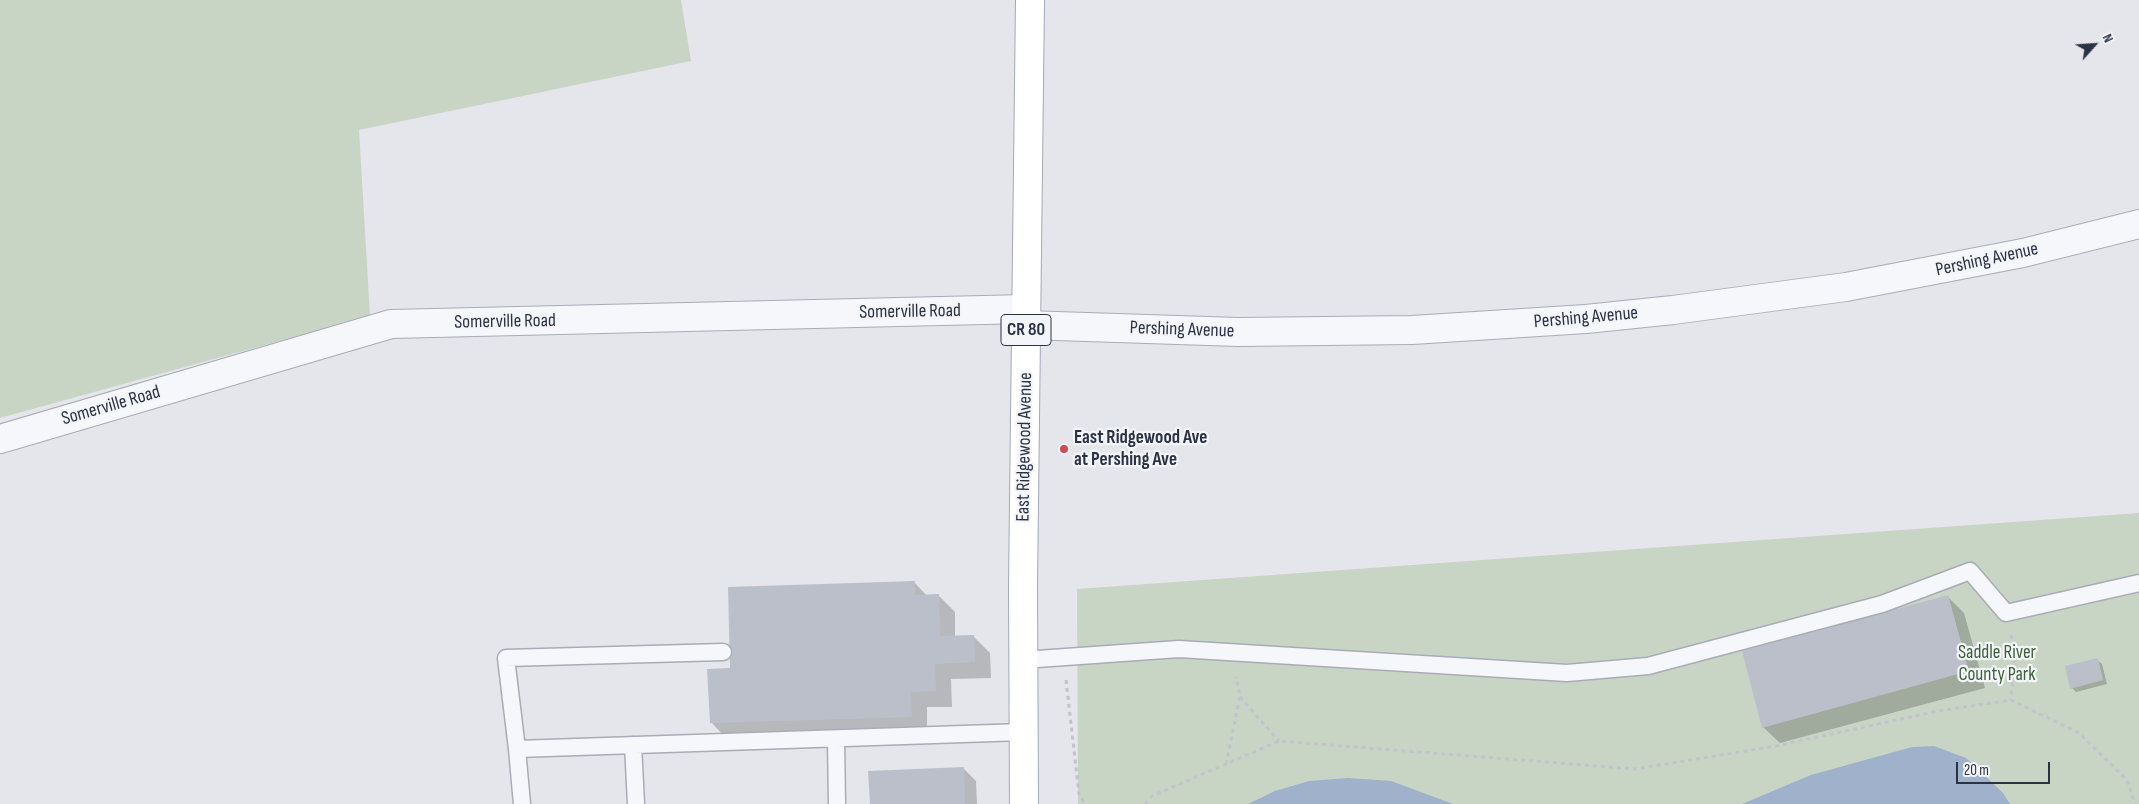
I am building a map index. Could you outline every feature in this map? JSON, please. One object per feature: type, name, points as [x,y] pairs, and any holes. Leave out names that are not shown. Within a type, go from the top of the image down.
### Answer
[{"type":"main road","name":"East Ridgewood Avenue","points":[[1024,804],[1023,660],[1030,0]]},
{"type":"street","name":"Pershing Avenue","points":[[1026,317],[1277,331],[1412,330],[1586,319],[1673,310],[1855,285],[2023,253],[2139,224]]},
{"type":"street","name":"Somerville Road","points":[[0,439],[391,324],[1026,317]]},
{"type":"lane","points":[[1023,660],[1180,649],[1567,673],[1648,666],[1882,604],[1970,571],[2006,613],[2139,583]]},
{"type":"lane","points":[[522,804],[506,658],[722,652]]},
{"type":"lane","points":[[517,749],[1023,732]]},
{"type":"lane","points":[[836,739],[837,804]]},
{"type":"lane","points":[[633,745],[636,804]]},
{"type":"path","points":[[2006,613],[2014,651],[2011,700]]},
{"type":"path","points":[[1226,764],[1240,696],[1232,652]]},
{"type":"path","points":[[1065,657],[1068,708],[1079,794],[1085,804]]},
{"type":"path","points":[[1240,696],[1279,741]]},
{"type":"path","points":[[1145,804],[1152,796],[1279,741],[1635,770],[1776,746],[1938,711],[2011,700],[2079,733],[2127,780],[2134,804]]},
{"type":"green space","points":[[0,0],[681,0],[691,61],[359,130],[370,316],[0,418]]},
{"type":"green space","name":"Saddle River County Park","points":[[2139,513],[2139,804],[1078,804],[1077,589]]},
{"type":"water","points":[[1934,746],[1966,758],[2003,793],[2010,804],[1742,804],[1811,775],[1912,747]]},
{"type":"water","points":[[1348,778],[1391,781],[1453,804],[1248,804],[1275,791],[1309,781]]},
{"type":"building","points":[[915,581],[915,595],[939,594],[940,636],[974,635],[975,662],[935,664],[936,691],[911,692],[912,717],[710,723],[707,669],[730,668],[728,587]]},
{"type":"building","points":[[1948,595],[1969,671],[1762,728],[1742,651]]},
{"type":"building","points":[[2098,658],[2103,680],[2070,689],[2065,666]]},
{"type":"building","points":[[964,767],[965,804],[870,804],[868,771]]},
{"type":"place","name":"East Ridgewood Ave at Pershing Ave","points":[[1064,449]]}]
